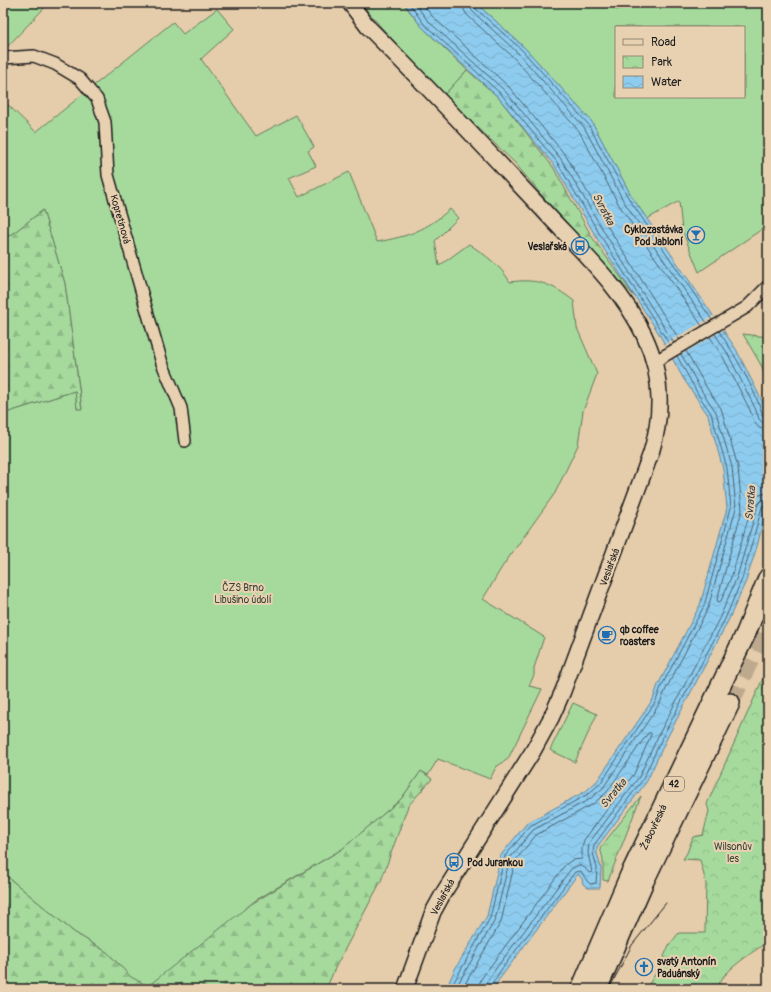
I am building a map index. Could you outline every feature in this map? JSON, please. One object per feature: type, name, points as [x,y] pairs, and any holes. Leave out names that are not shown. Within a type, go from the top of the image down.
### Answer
[{"type":"highway","name":"Žabovřeská","points":[[581,989],[630,875],[746,633],[768,579]]},
{"type":"highway","name":"Žabovřeská","points":[[597,989],[644,881],[730,702]]},
{"type":"street","name":"Veslařská","points":[[350,3],[368,27],[518,183],[610,283],[628,306],[644,336],[654,362],[660,413],[655,440],[563,691],[534,751],[444,892],[433,912],[405,989]]},
{"type":"street","name":"Kopretinová","points":[[3,58],[34,56],[55,64],[80,79],[97,99],[105,122],[108,175],[162,364],[181,408],[185,441]]},
{"type":"street","points":[[654,362],[747,307],[768,286]]},
{"type":"green space","points":[[3,3],[49,3],[3,51]]},
{"type":"green space","points":[[361,3],[403,3],[421,26],[467,70],[444,95],[381,27]]},
{"type":"green space","points":[[476,3],[614,3],[616,10],[623,8],[622,3],[768,3],[768,225],[699,272],[682,230],[679,201],[647,219],[632,197],[592,122],[524,47]]},
{"type":"green space","name":"ČZS Brno Libušino údolí","points":[[217,9],[234,29],[201,59],[256,136],[296,115],[314,147],[308,151],[316,166],[289,178],[299,197],[349,172],[377,242],[416,232],[433,223],[450,209],[458,218],[435,241],[439,266],[469,244],[497,265],[510,282],[536,282],[559,290],[574,301],[577,328],[597,374],[583,411],[578,445],[555,493],[502,567],[483,599],[544,637],[534,668],[534,675],[529,686],[542,689],[508,759],[496,767],[490,779],[438,759],[428,775],[421,771],[401,799],[342,849],[256,900],[148,986],[131,977],[107,952],[74,932],[3,873],[3,414],[75,391],[77,409],[82,409],[65,283],[43,210],[3,239],[3,100],[36,132],[173,22],[183,34]]},
{"type":"green space","points":[[467,70],[498,97],[553,167],[592,237],[635,297],[554,210],[515,163],[444,95]]},
{"type":"green space","points":[[43,210],[65,283],[82,410],[77,409],[75,391],[3,414],[3,239]]},
{"type":"green space","points":[[743,334],[768,337],[768,384],[761,365]]},
{"type":"green space","name":"Wilsonův les","points":[[768,667],[768,941],[731,969],[720,982],[717,989],[646,989],[659,968],[669,945],[679,933],[705,933],[706,883],[700,860],[683,859],[693,837],[703,835],[709,811],[707,804]]},
{"type":"green space","points":[[573,703],[597,714],[575,762],[550,750]]},
{"type":"green space","points":[[421,771],[432,779],[408,806],[381,881],[336,966],[326,989],[3,989],[3,873],[74,932],[107,952],[131,977],[342,849],[401,799]]},
{"type":"green space","points":[[641,796],[608,881],[603,880],[603,859],[600,848]]},
{"type":"water","name":"Svratka","points":[[404,3],[476,3],[524,47],[592,122],[632,197],[736,349],[764,405],[768,422],[768,500],[758,543],[746,581],[728,621],[667,738],[647,781],[597,847],[601,868],[600,888],[588,888],[583,884],[582,879],[578,874],[492,989],[446,989],[455,969],[487,916],[501,855],[527,823],[586,791],[597,781],[653,699],[658,685],[700,605],[727,508],[723,469],[708,415],[683,378],[658,332],[598,240],[554,165],[498,97],[421,26]]},
{"type":"pier","points":[[715,315],[725,329],[674,359],[671,359],[664,347],[665,344]]},
{"type":"tunnel","points":[[730,703],[768,619]]},
{"type":"tram line","points":[[609,989],[632,945],[666,903]]},
{"type":"place","name":"Cyklozastávka Pod Jabloní","points":[[696,235]]},
{"type":"place","name":"Veslařská","points":[[580,246]]},
{"type":"place","name":"qb coffee roasters","points":[[607,635]]},
{"type":"place","name":"Pod Jurankou","points":[[454,862]]},
{"type":"place","name":"svatý Antonín Paduánský","points":[[644,967]]}]
